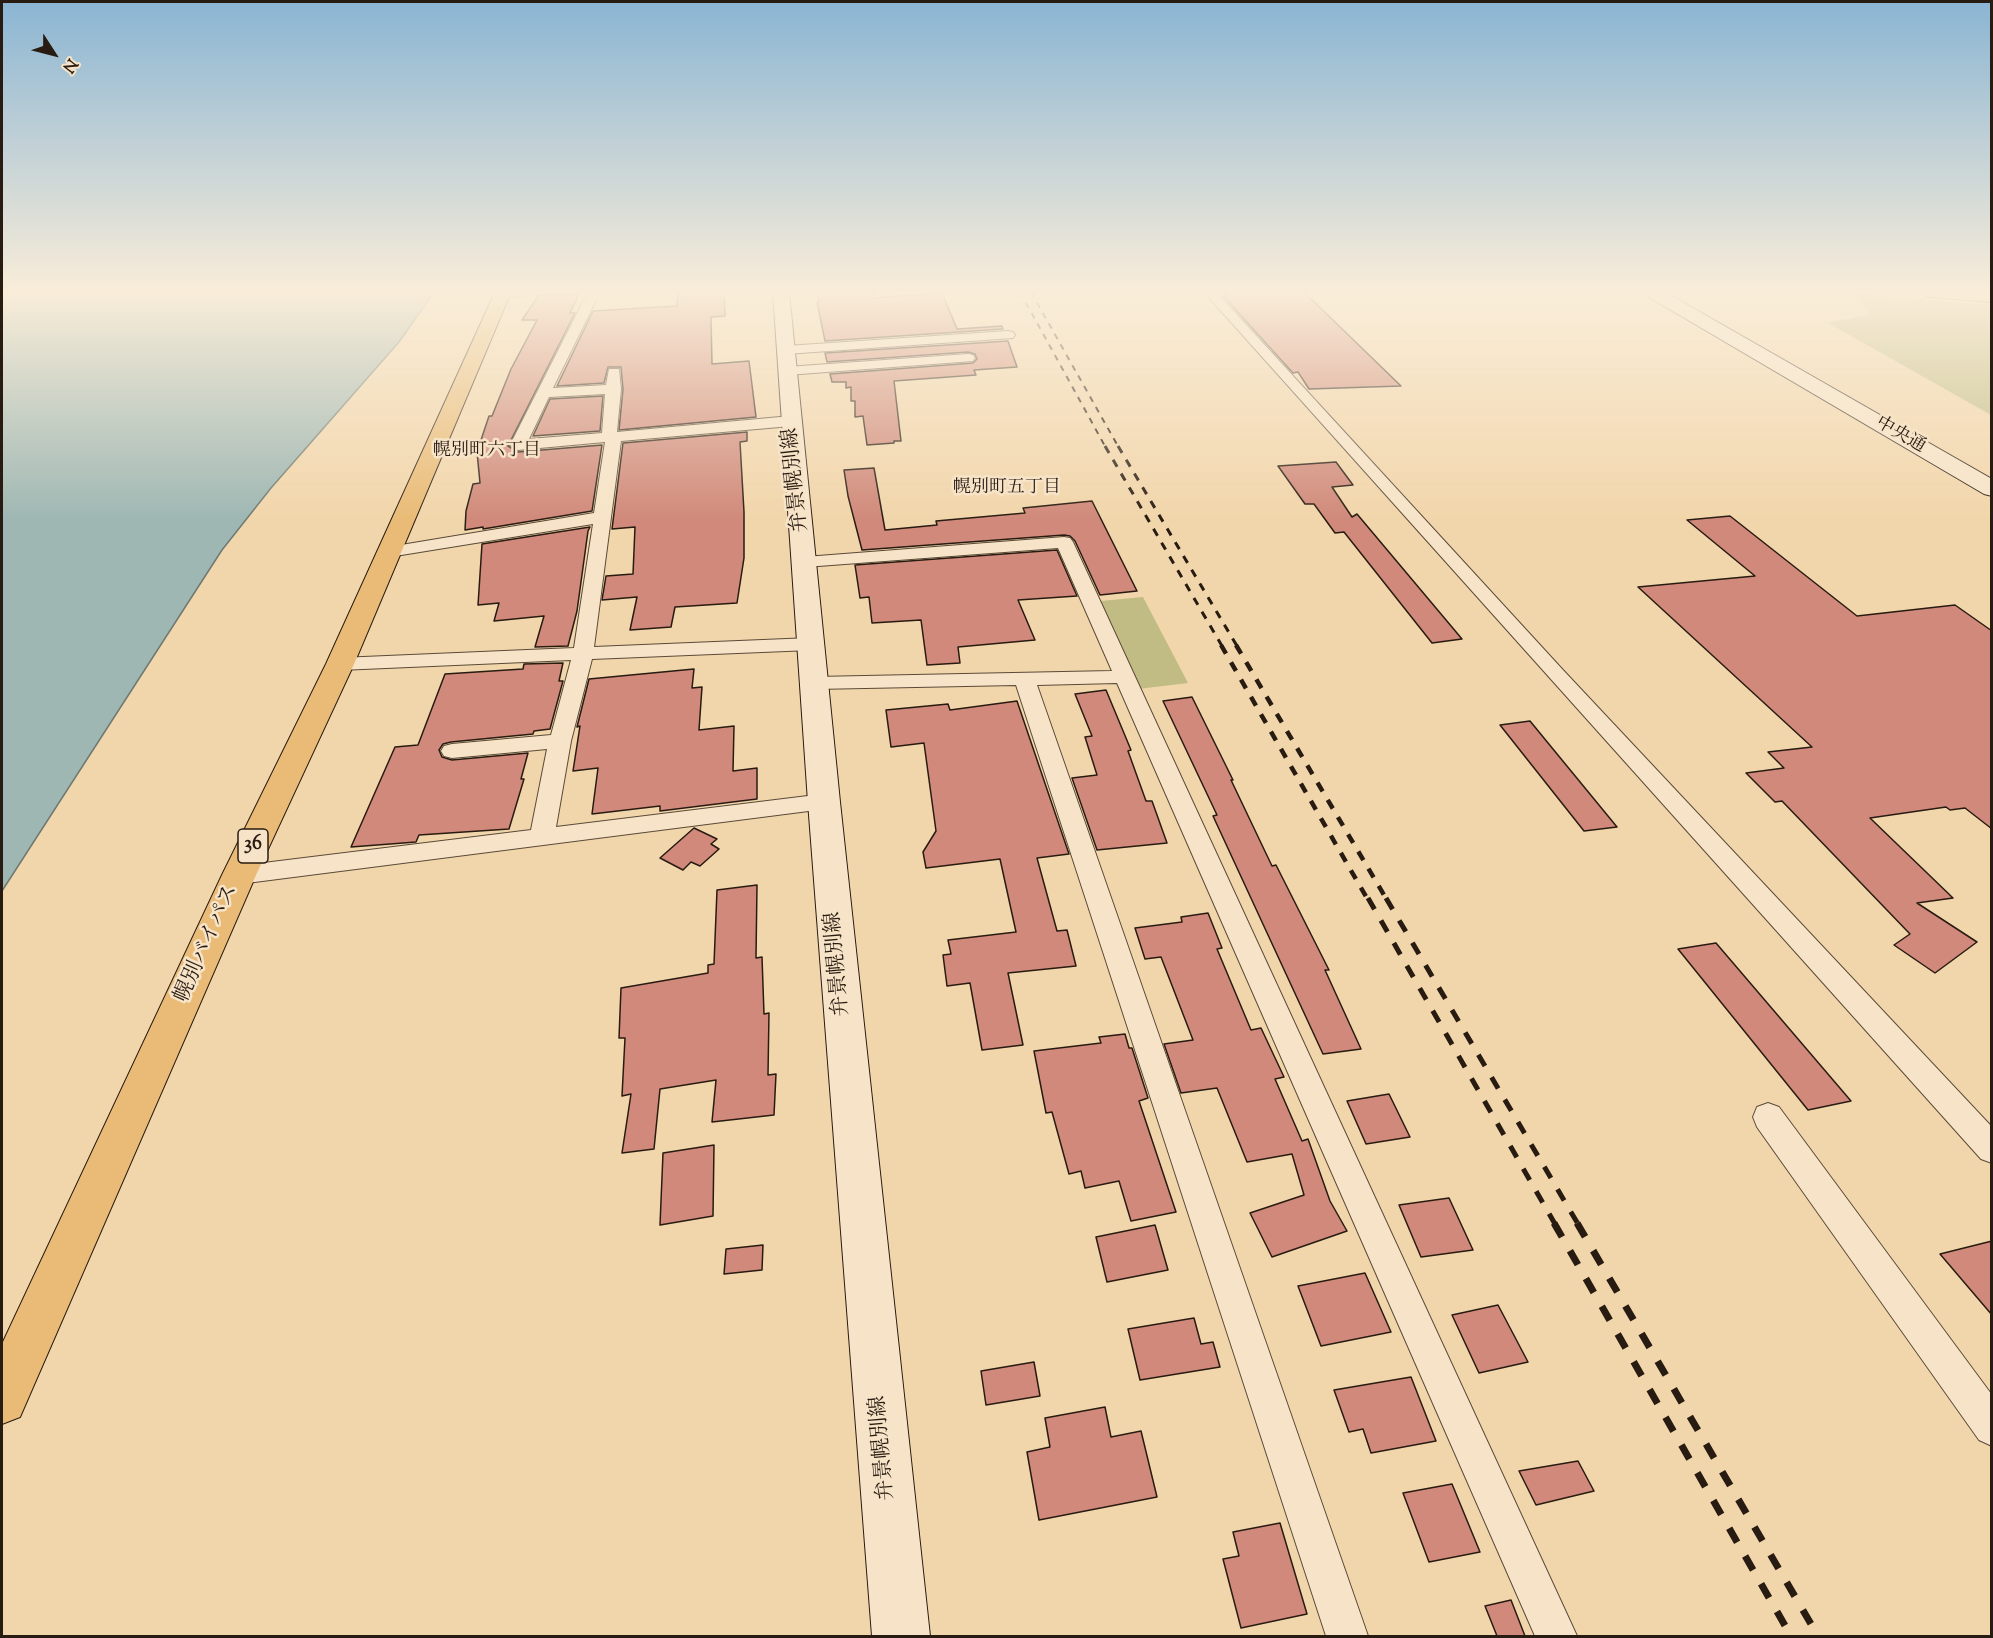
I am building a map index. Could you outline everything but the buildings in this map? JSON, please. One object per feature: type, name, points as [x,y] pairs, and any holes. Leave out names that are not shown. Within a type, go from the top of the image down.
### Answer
[{"type":"highway","name":"幌別バイパス","points":[[2,1399],[239,875],[340,664],[389,552],[475,368]]},
{"type":"main road","name":"弁景幌別線","points":[[787,368],[901,1636]]},
{"type":"main road","name":"中央通","points":[[1785,368],[1992,489]]},
{"type":"street","points":[[557,368],[518,445],[791,421]]},
{"type":"street","points":[[1279,368],[1548,666],[1992,1149]]},
{"type":"street","points":[[542,838],[560,741],[583,654],[604,517],[614,372]]},
{"type":"street","points":[[545,393],[614,389]]},
{"type":"street","points":[[389,552],[604,517]]},
{"type":"street","points":[[805,562],[1064,542],[1556,1636]]},
{"type":"street","points":[[340,664],[811,644]]},
{"type":"street","points":[[815,683],[1124,677]]},
{"type":"street","points":[[1024,679],[1347,1636]]},
{"type":"street","points":[[452,751],[560,741]]},
{"type":"street","points":[[239,875],[824,802]]},
{"type":"street","points":[[1768,1117],[1992,1427]]},
{"type":"shaded area","points":[[1909,368],[1991,368],[1991,415]]},
{"type":"shaded area","points":[[1143,597],[1188,683],[1138,689],[1101,601]]},
{"type":"water","points":[[2,368],[376,368],[271,488],[222,550],[2,891]]},
{"type":"railway","points":[[1062,368],[1106,448]]},
{"type":"railway","points":[[1074,368],[1119,448]]},
{"type":"railway","points":[[1105,446],[1222,646]]},
{"type":"railway","points":[[1118,446],[1237,646]]},
{"type":"railway","points":[[1221,645],[1368,900]]},
{"type":"railway","points":[[1236,645],[1387,900]]},
{"type":"railway","points":[[1368,898],[1555,1224]]},
{"type":"railway","points":[[1386,898],[1578,1224]]},
{"type":"railway","points":[[1554,1223],[1791,1636]]},
{"type":"railway","points":[[1577,1223],[1818,1636]]},
{"type":"district","name":"幌別町六丁目","points":[[487,452]]},
{"type":"district","name":"幌別町五丁目","points":[[1007,489]]}]
